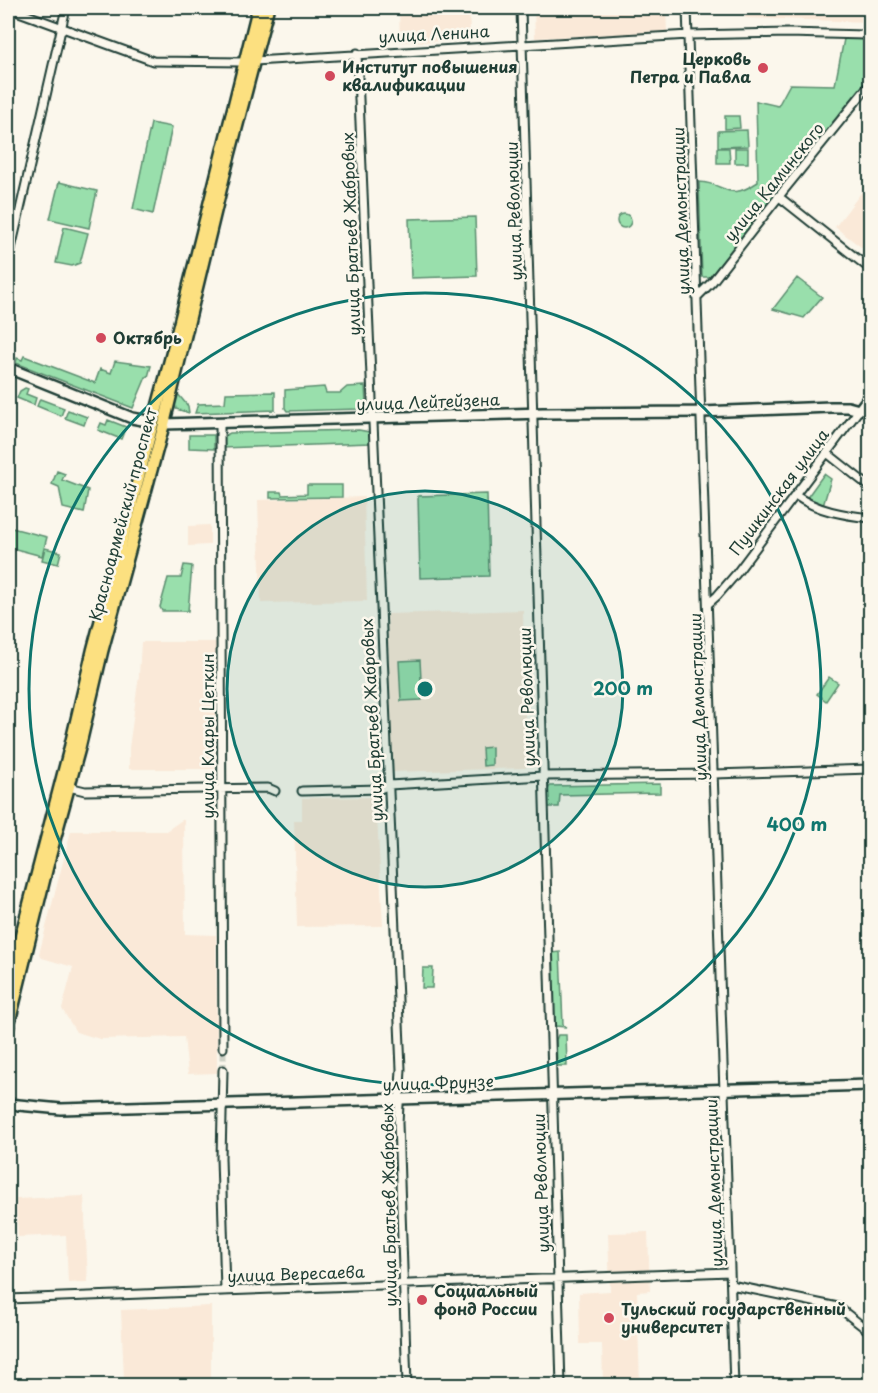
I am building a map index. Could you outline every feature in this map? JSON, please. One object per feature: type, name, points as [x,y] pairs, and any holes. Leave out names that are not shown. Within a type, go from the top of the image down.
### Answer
[{"type":"main road","name":"Красноармейский проспект","points":[[249,61],[258,8]]},
{"type":"main road","name":"Красноармейский проспект","points":[[8,1028],[159,423],[174,345],[249,61],[268,8]]},
{"type":"main road","name":"Красноармейский проспект","points":[[8,985],[93,649],[159,423]]},
{"type":"street","name":"улица Ленина","points":[[8,8],[153,61],[249,61],[689,35],[788,33],[866,35],[870,37]]},
{"type":"street","points":[[8,262],[66,8]]},
{"type":"street","name":"улица Революции","points":[[521,8],[561,1386]]},
{"type":"street","name":"улица Демонстрации","points":[[687,8],[734,1386]]},
{"type":"street","name":"улица Братьев Жабровых","points":[[357,53],[401,1069],[398,1123],[407,1385]]},
{"type":"street","name":"улица Каминского","points":[[698,296],[712,282],[778,196],[870,84]]},
{"type":"street","points":[[778,196],[870,268]]},
{"type":"street","name":"улица Лейтейзена","points":[[8,368],[132,418],[159,423],[702,412],[831,406],[859,410]]},
{"type":"street","name":"Пушкинская улица","points":[[708,604],[736,574],[870,396]]},
{"type":"street","name":"улица Клары Цеткин","points":[[220,423],[223,1048]]},
{"type":"street","points":[[826,453],[870,488]]},
{"type":"street","points":[[795,495],[826,510],[870,518]]},
{"type":"street","points":[[302,791],[380,789],[389,785],[543,776],[870,769]]},
{"type":"street","points":[[69,787],[85,791],[268,788],[275,791]]},
{"type":"street","points":[[223,1070],[220,1158],[225,1290]]},
{"type":"street","name":"улица Фрунзе","points":[[8,1104],[61,1109],[870,1085]]},
{"type":"street","name":"улица Вересаева","points":[[8,1299],[730,1272]]},
{"type":"street","points":[[731,1285],[838,1307],[870,1332]]},
{"type":"shaded area","points":[[399,8],[469,8],[470,32],[451,33],[451,41],[400,42]]},
{"type":"shaded area","points":[[534,8],[666,8],[667,32],[535,38]]},
{"type":"shaded area","points":[[745,8],[870,8],[870,22],[745,18]]},
{"type":"shaded area","points":[[870,181],[870,254],[835,227]]},
{"type":"shaded area","points":[[364,497],[367,601],[261,603],[258,500]]},
{"type":"shaded area","points":[[210,525],[210,545],[188,546],[188,526]]},
{"type":"shaded area","points":[[523,610],[526,768],[392,772],[387,614]]},
{"type":"shaded area","points":[[141,642],[216,642],[215,769],[129,769],[129,748]]},
{"type":"shaded area","points":[[376,797],[383,926],[297,927],[294,820],[302,820],[302,798]]},
{"type":"shaded area","points":[[184,820],[185,934],[216,935],[217,1073],[188,1074],[184,1037],[100,1039],[76,1032],[62,1009],[73,967],[42,958],[39,954],[71,831],[166,831]]},
{"type":"shaded area","points":[[84,1196],[88,1282],[68,1283],[66,1235],[18,1237],[16,1199]]},
{"type":"shaded area","name":"Тульский государственный университет","points":[[648,1232],[650,1291],[637,1292],[640,1385],[603,1385],[602,1344],[580,1344],[579,1293],[610,1291],[608,1233]]},
{"type":"shaded area","points":[[211,1306],[211,1385],[132,1385],[124,1380],[121,1310]]},
{"type":"green space","points":[[844,39],[864,39],[870,45],[870,76],[710,277],[702,277],[699,182],[739,191],[758,182],[756,101],[778,106],[790,84],[835,85]]},
{"type":"green space","points":[[725,116],[739,116],[740,128],[725,129]]},
{"type":"green space","points":[[151,123],[172,127],[153,214],[133,209]]},
{"type":"green space","points":[[747,130],[748,146],[718,147],[718,131]]},
{"type":"green space","points":[[717,148],[729,148],[730,163],[717,163]]},
{"type":"green space","points":[[735,148],[748,148],[748,163],[735,163]]},
{"type":"green space","points":[[59,182],[97,191],[89,228],[50,219]]},
{"type":"green space","points":[[624,214],[629,216],[631,221],[629,226],[624,228],[619,226],[617,221],[619,216]]},
{"type":"green space","points":[[475,217],[477,276],[411,278],[409,219]]},
{"type":"green space","points":[[64,227],[88,233],[80,263],[72,266],[56,263]]},
{"type":"green space","points":[[797,278],[822,297],[804,318],[773,309]]},
{"type":"green space","points":[[24,356],[95,383],[100,369],[111,373],[115,361],[151,366],[133,408],[16,363],[17,358],[22,360]]},
{"type":"green space","points":[[365,386],[366,404],[360,409],[287,411],[285,408],[285,390],[324,387],[326,393],[340,393],[347,387]]},
{"type":"green space","points":[[28,389],[26,394],[36,398],[34,405],[17,398],[20,391]]},
{"type":"green space","points":[[275,392],[275,410],[195,413],[198,404],[225,403],[226,393]]},
{"type":"green space","points":[[177,393],[188,406],[189,413],[176,409]]},
{"type":"green space","points":[[40,399],[64,408],[61,416],[37,406]]},
{"type":"green space","points":[[68,410],[87,417],[84,425],[65,418]]},
{"type":"green space","points":[[108,420],[126,427],[121,439],[98,430],[101,423],[106,425]]},
{"type":"green space","points":[[359,430],[369,432],[371,443],[222,448],[224,436],[230,433]]},
{"type":"green space","points":[[189,435],[214,435],[214,449],[189,448]]},
{"type":"green space","points":[[57,471],[65,474],[62,480],[88,490],[84,513],[63,508],[59,487],[52,484]]},
{"type":"green space","points":[[824,474],[831,479],[823,506],[806,499]]},
{"type":"green space","points":[[307,485],[342,485],[342,497],[270,498],[270,492],[281,492],[282,495],[307,494]]},
{"type":"green space","points":[[487,494],[489,576],[420,578],[418,496]]},
{"type":"green space","points":[[8,527],[47,537],[42,556],[8,547]]},
{"type":"green space","points":[[45,548],[61,552],[58,564],[42,560]]},
{"type":"green space","points":[[184,565],[192,566],[188,611],[162,611],[160,607],[168,578],[181,578]]},
{"type":"green space","points":[[420,660],[422,700],[401,701],[399,661]]},
{"type":"green space","points":[[829,677],[838,683],[826,701],[817,694]]},
{"type":"green space","points":[[492,747],[492,765],[483,766],[482,748]]},
{"type":"green space","points":[[660,784],[660,793],[560,795],[559,807],[548,807],[550,786]]},
{"type":"green space","points":[[560,952],[563,1025],[566,1027],[555,1026],[552,953]]},
{"type":"green space","points":[[423,968],[433,968],[432,988],[422,988]]},
{"type":"green space","points":[[558,1035],[566,1035],[567,1066],[557,1066],[556,1040]]},
{"type":"tunnel","points":[[223,1048],[223,1070]]},
{"type":"place","name":"Церковь Петра и Павла","points":[[763,68]]},
{"type":"place","name":"Институт повышения квалификации","points":[[330,76]]},
{"type":"place","name":"Октябрь","points":[[101,338]]},
{"type":"place","name":"Социальный фонд России","points":[[422,1300]]},
{"type":"place","name":"Тульский государственный университет","points":[[609,1318]]}]
